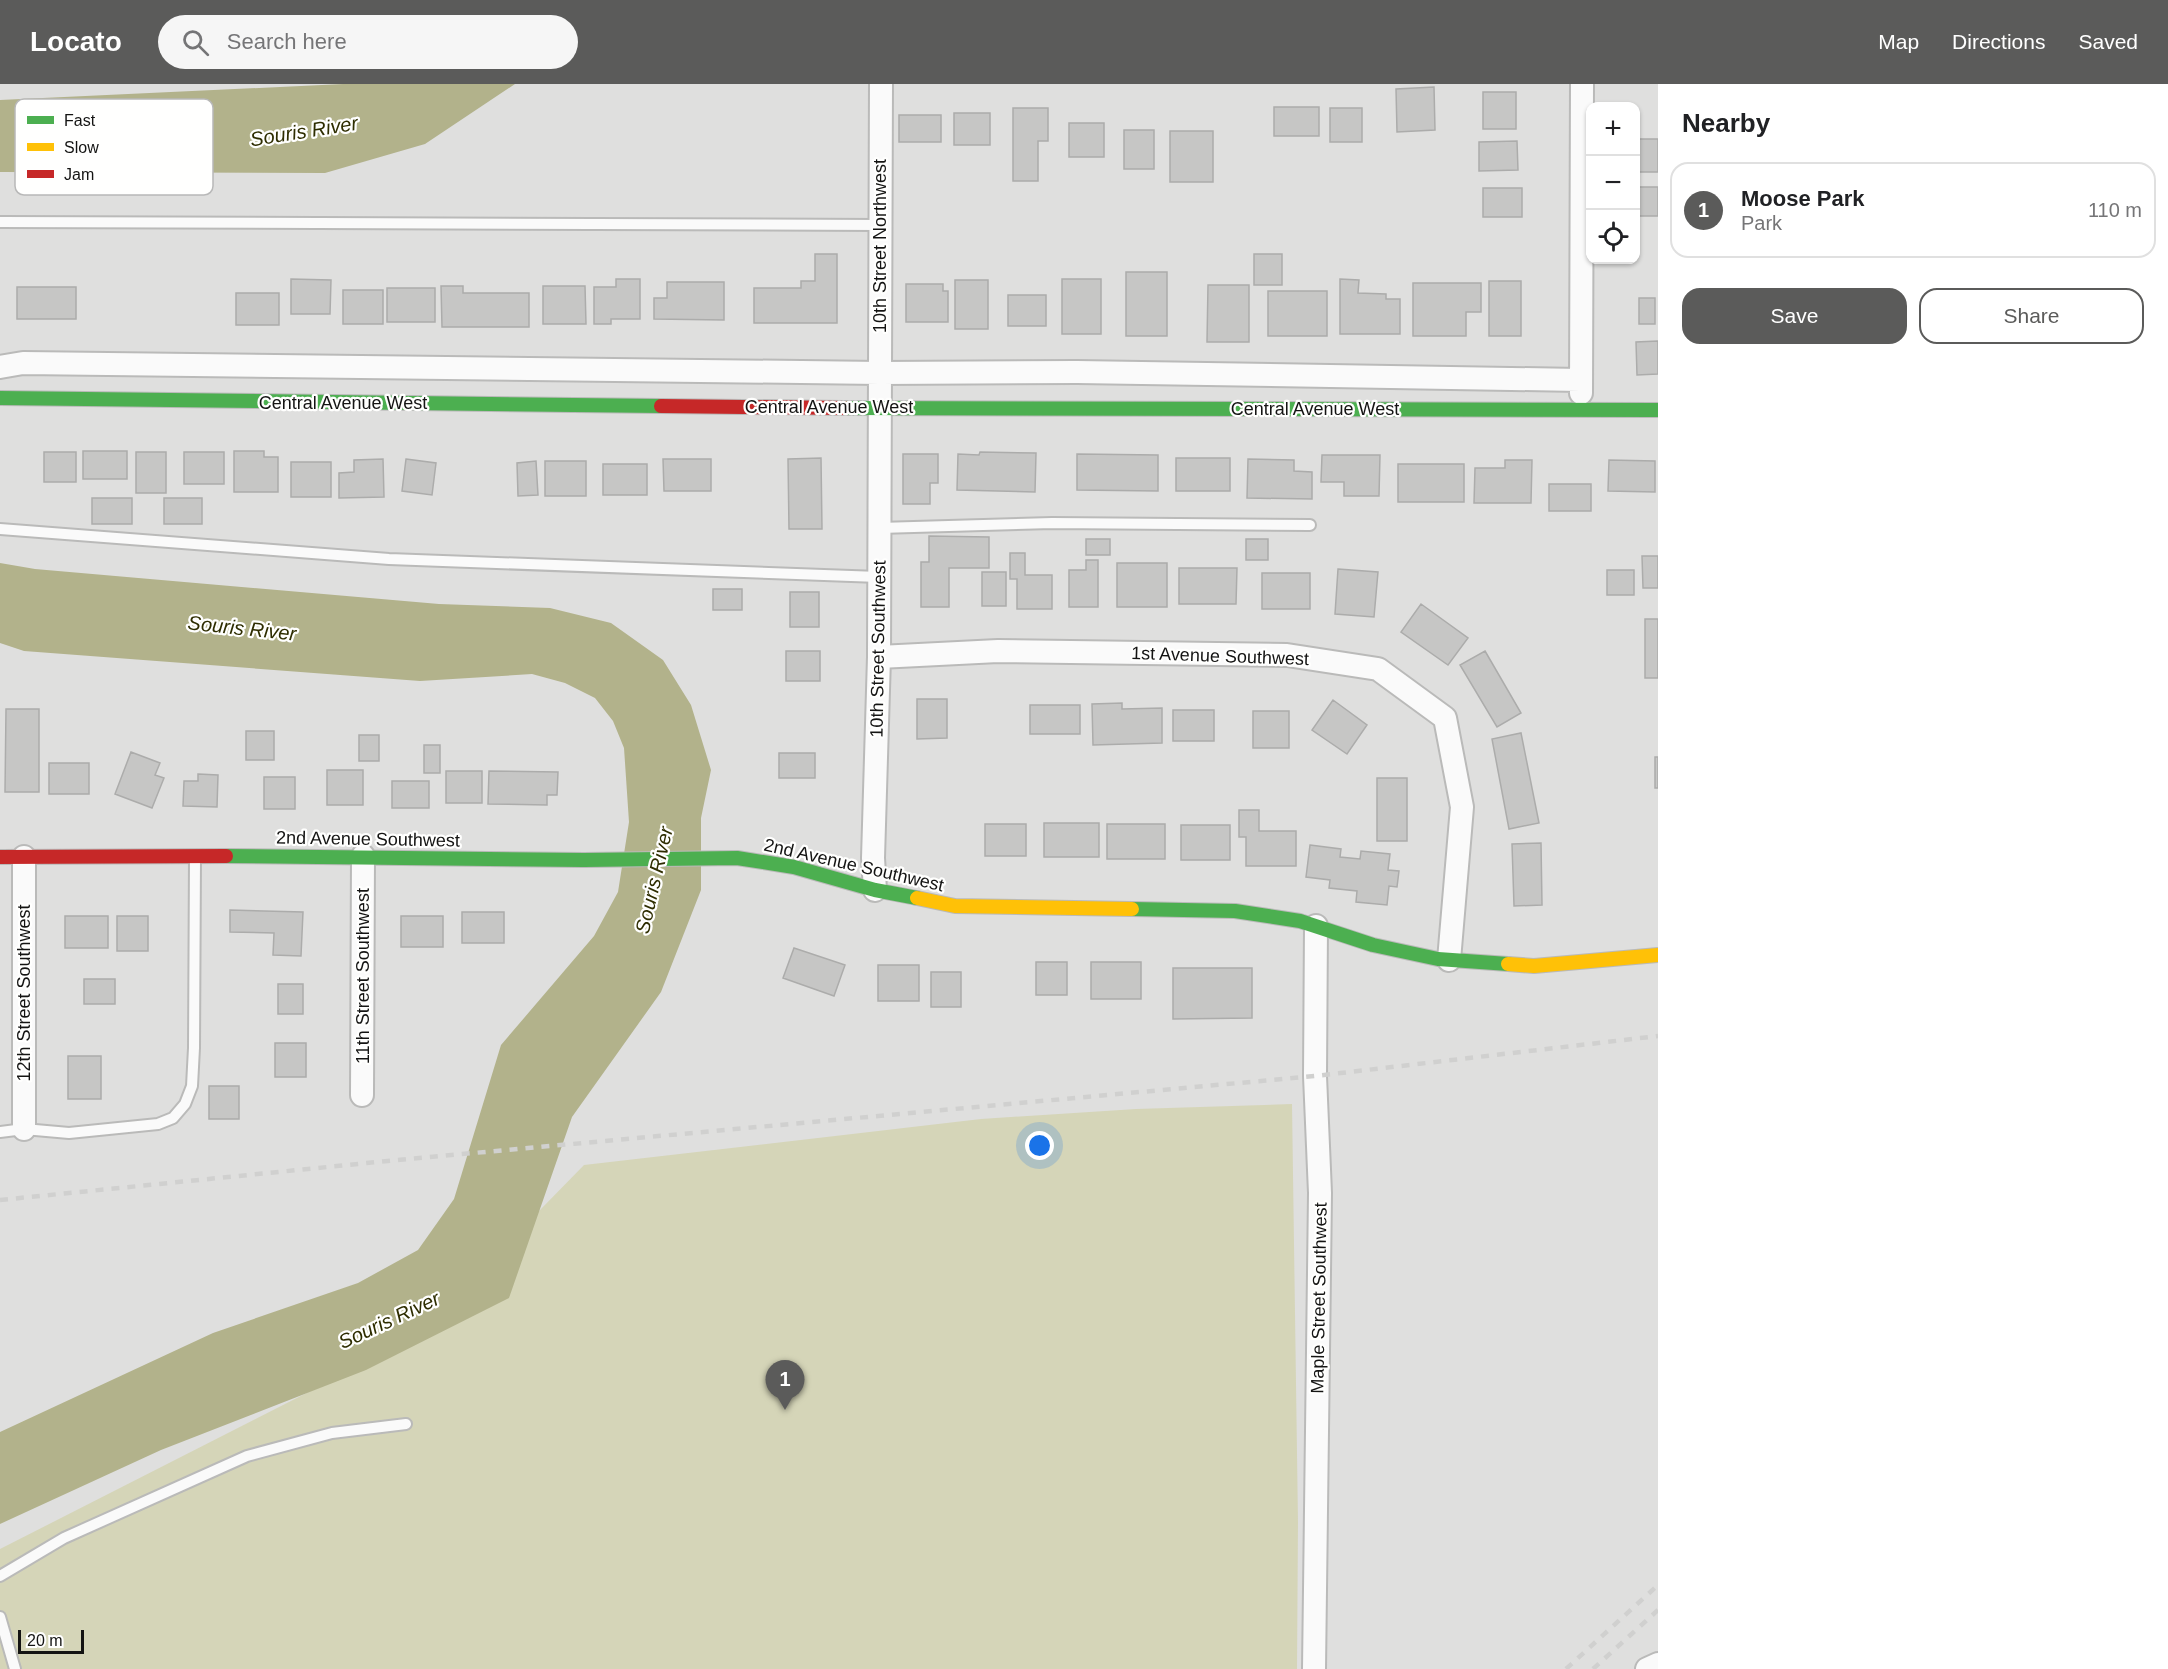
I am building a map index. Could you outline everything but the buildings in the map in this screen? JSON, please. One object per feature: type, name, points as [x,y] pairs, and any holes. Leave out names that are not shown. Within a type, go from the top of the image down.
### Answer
[{"type":"street","name":"10th Street Northwest","points":[[880,408],[881,84]]},
{"type":"street","points":[[1581,410],[1582,84]]},
{"type":"street","name":"Central Avenue West","points":[[0,367],[23,363],[880,374],[1077,372],[1580,380]]},
{"type":"street","name":"Central Avenue West","points":[[0,398],[880,408],[1658,410]]},
{"type":"street","name":"10th Street Southwest","points":[[875,890],[873,858],[879,657],[880,408]]},
{"type":"street","name":"1st Avenue Southwest","points":[[879,657],[998,651],[1287,655],[1378,669],[1445,718],[1462,807],[1449,960]]},
{"type":"street","name":"2nd Avenue Southwest","points":[[0,857],[363,856],[584,860],[738,858],[794,867],[875,890],[955,906],[1235,911],[1300,921],[1373,945],[1449,960],[1534,966],[1658,955]]},
{"type":"street","name":"11th Street Southwest","points":[[362,1095],[363,856]]},
{"type":"street","name":"12th Street Southwest","points":[[24,857],[24,1129]]},
{"type":"street","name":"Maple Street Southwest","points":[[1314,1669],[1320,1202],[1315,1076],[1316,926]]},
{"type":"street","points":[[1647,1669],[1658,1665]]},
{"type":"lane","points":[[0,222],[880,225]]},
{"type":"lane","points":[[879,528],[1052,523],[1310,525]]},
{"type":"lane","points":[[0,529],[389,559],[879,577]]},
{"type":"lane","points":[[0,1132],[24,1129],[69,1133],[158,1124],[173,1118],[185,1104],[192,1086],[194,1048],[195,856]]},
{"type":"lane","points":[[0,1576],[64,1538],[247,1456],[332,1433],[406,1424]]},
{"type":"lane","points":[[0,1617],[15,1669]]},
{"type":"shaded area","points":[[1292,1104],[1298,1522],[1297,1669],[0,1669],[0,1549],[415,1338],[584,1165],[981,1119],[1136,1109]]},
{"type":"water","name":"Souris River","points":[[343,84],[515,84],[425,144],[325,173],[213,173],[213,99],[21,99]]},
{"type":"water","points":[[15,99],[15,172],[0,172],[0,100]]},
{"type":"water","name":"Souris River","points":[[0,563],[35,569],[439,604],[550,608],[611,623],[663,660],[691,705],[711,770],[701,818],[701,890],[661,992],[572,1117],[509,1298],[366,1370],[161,1450],[0,1524],[0,1432],[213,1333],[358,1283],[418,1250],[454,1199],[501,1045],[594,936],[618,892],[629,822],[624,748],[613,721],[595,698],[565,683],[532,674],[420,681],[24,651],[0,643]]},
{"type":"railway","points":[[0,1200],[397,1160],[1315,1076],[1658,1036]]},
{"type":"railway","points":[[1566,1669],[1658,1585]]},
{"type":"railway","points":[[1593,1669],[1658,1610]]},
{"type":"traffic: fast","points":[[0,398],[661,406]]},
{"type":"traffic: fast","points":[[844,408],[1658,410]]},
{"type":"traffic: fast","points":[[226,856],[584,860],[737,858],[794,867],[875,890],[917,898]]},
{"type":"traffic: fast","points":[[1132,909],[1235,911],[1300,921],[1373,945],[1438,959],[1508,964]]},
{"type":"traffic: slow","points":[[917,898],[955,906],[1132,909]]},
{"type":"traffic: slow","points":[[1508,964],[1534,966],[1658,955]]},
{"type":"traffic: jam","points":[[661,406],[844,408]]},
{"type":"traffic: jam","points":[[0,857],[226,856]]},
{"type":"place","name":"Moose Park","points":[[785,1410]]}]
